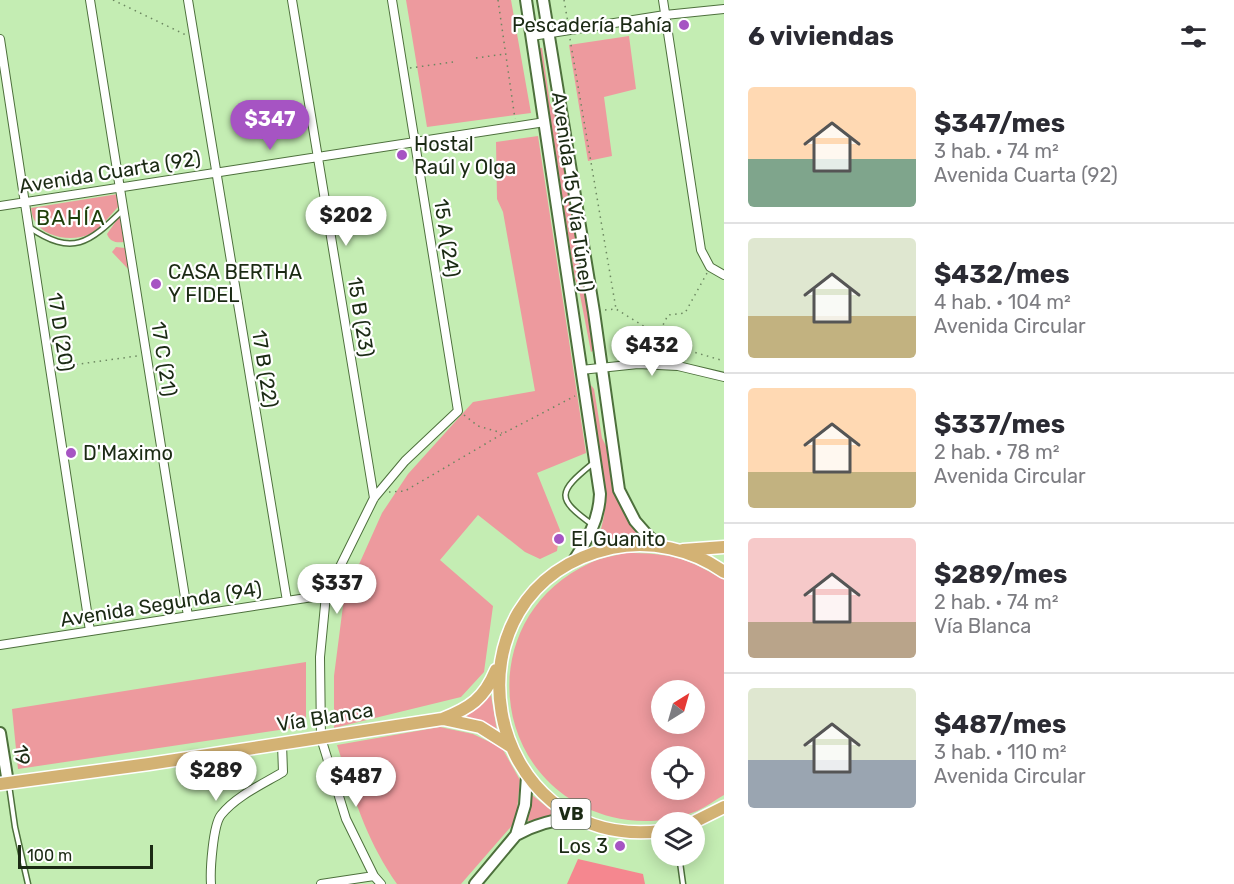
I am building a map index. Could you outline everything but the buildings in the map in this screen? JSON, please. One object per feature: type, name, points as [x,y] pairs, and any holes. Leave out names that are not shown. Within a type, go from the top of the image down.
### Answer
[{"type":"main road","name":"Avenida 15 (Vía Túnel)","points":[[526,0],[600,494],[599,509],[590,537],[573,562]]},
{"type":"main road","name":"Avenida 15 (Vía Túnel)","points":[[543,0],[603,367],[619,489],[635,521],[661,547]]},
{"type":"main road","name":"VB","points":[[651,831],[620,830],[578,817],[551,799],[527,776],[510,746],[502,721],[498,681],[502,655],[511,628],[525,604],[544,583],[573,562],[592,554],[618,547],[661,547],[679,550],[724,572]]},
{"type":"main road","points":[[679,550],[724,547]]},
{"type":"main road","name":"Vía Blanca","points":[[4,784],[442,719],[463,711],[483,695],[502,655]]},
{"type":"main road","name":"Vía Blanca","points":[[442,719],[480,727],[510,746]]},
{"type":"main road","name":"19","points":[[0,733],[4,784]]},
{"type":"main road","points":[[475,884],[516,835],[525,805],[527,776]]},
{"type":"main road","points":[[705,816],[724,807]]},
{"type":"main road","points":[[516,835],[547,822],[578,817]]},
{"type":"street","name":"17 C (21)","points":[[90,0],[188,616]]},
{"type":"street","name":"17 B (22)","points":[[188,0],[286,601]]},
{"type":"street","name":"15 B (23)","points":[[292,0],[374,498]]},
{"type":"street","name":"15 A (24)","points":[[392,0],[458,411]]},
{"type":"street","points":[[663,0],[701,250],[710,267],[724,275]]},
{"type":"street","points":[[532,36],[665,15],[724,9]]},
{"type":"street","name":"17 D (20)","points":[[0,39],[90,631]]},
{"type":"street","name":"Avenida Cuarta (92)","points":[[0,206],[544,122]]},
{"type":"street","points":[[581,370],[638,364],[678,366],[724,377]]},
{"type":"street","points":[[381,884],[374,876],[346,819],[321,738],[320,657],[326,595],[374,498],[405,461],[458,411]]},
{"type":"street","name":"Avenida Segunda (94)","points":[[0,645],[326,595]]},
{"type":"street","points":[[210,884],[210,865],[219,816],[239,798],[283,772],[282,744]]},
{"type":"street","points":[[321,884],[357,881],[374,876]]},
{"type":"lane","points":[[29,227],[44,237],[72,244],[81,243],[102,230],[123,209]]},
{"type":"lane","points":[[594,526],[572,510],[565,501],[565,492],[571,481],[595,462]]},
{"type":"lane","points":[[4,784],[28,884]]},
{"type":"lane","points":[[681,866],[683,884]]},
{"type":"path","points":[[114,0],[195,39]]},
{"type":"path","points":[[498,0],[516,126]]},
{"type":"path","points":[[564,0],[616,309]]},
{"type":"path","points":[[476,58],[505,54]]},
{"type":"path","points":[[404,69],[453,62]]},
{"type":"path","points":[[658,335],[669,315],[685,313],[710,267]]},
{"type":"path","points":[[594,312],[616,309],[670,345],[724,361]]},
{"type":"path","points":[[50,369],[146,355]]},
{"type":"path","points":[[381,489],[392,493],[405,491],[504,433],[584,391]]},
{"type":"path","points":[[458,411],[478,426],[504,433]]},
{"type":"shaded area","points":[[406,0],[511,0],[531,113],[427,127]]},
{"type":"shaded area","points":[[629,36],[636,89],[604,97],[612,156],[588,161],[569,45]]},
{"type":"shaded area","points":[[539,48],[542,48],[550,103],[557,119],[594,350],[591,352],[575,279]]},
{"type":"shaded area","points":[[538,136],[586,453],[537,473],[560,530],[557,551],[540,559],[525,552],[478,515],[440,560],[493,606],[484,672],[461,697],[334,728],[334,676],[344,598],[382,513],[408,474],[473,402],[535,391],[503,212],[497,199],[496,142]]},
{"type":"shaded area","points":[[118,194],[120,205],[90,234],[76,238],[52,235],[39,227],[32,214],[31,208]]},
{"type":"shaded area","points":[[121,214],[124,242],[116,242],[107,234]]},
{"type":"shaded area","points":[[116,247],[125,248],[129,270],[112,252]]},
{"type":"shaded area","points":[[590,384],[594,389],[613,485],[639,537],[620,537],[598,542],[604,516],[605,493]]},
{"type":"shaded area","points":[[625,553],[666,555],[687,561],[724,580],[724,795],[697,811],[651,812],[651,821],[633,821],[612,817],[570,799],[539,771],[519,737],[510,698],[512,659],[526,621],[552,588],[590,563]]},
{"type":"shaded area","points":[[306,662],[306,726],[18,769],[12,709]]},
{"type":"shaded area","points":[[491,695],[497,731],[466,716]]},
{"type":"shaded area","points":[[440,727],[473,734],[502,748],[520,780],[516,821],[461,884],[397,884],[369,834],[337,745]]},
{"type":"shaded area","points":[[531,794],[554,813],[555,816],[528,821]]},
{"type":"shaded area","points":[[578,859],[643,874],[645,884],[567,884]]},
{"type":"place","name":"Pescadería Bahía","points":[[684,25]]},
{"type":"place","name":"Hostal Raúl y Olga","points":[[402,155]]},
{"type":"place","name":"CASA BERTHA Y FIDEL","points":[[156,284]]},
{"type":"place","name":"D'Maximo","points":[[71,453]]},
{"type":"place","name":"El Guanito","points":[[559,539]]},
{"type":"place","name":"Los 3","points":[[620,846]]},
{"type":"district","name":"BAHÍA","points":[[71,217]]}]
